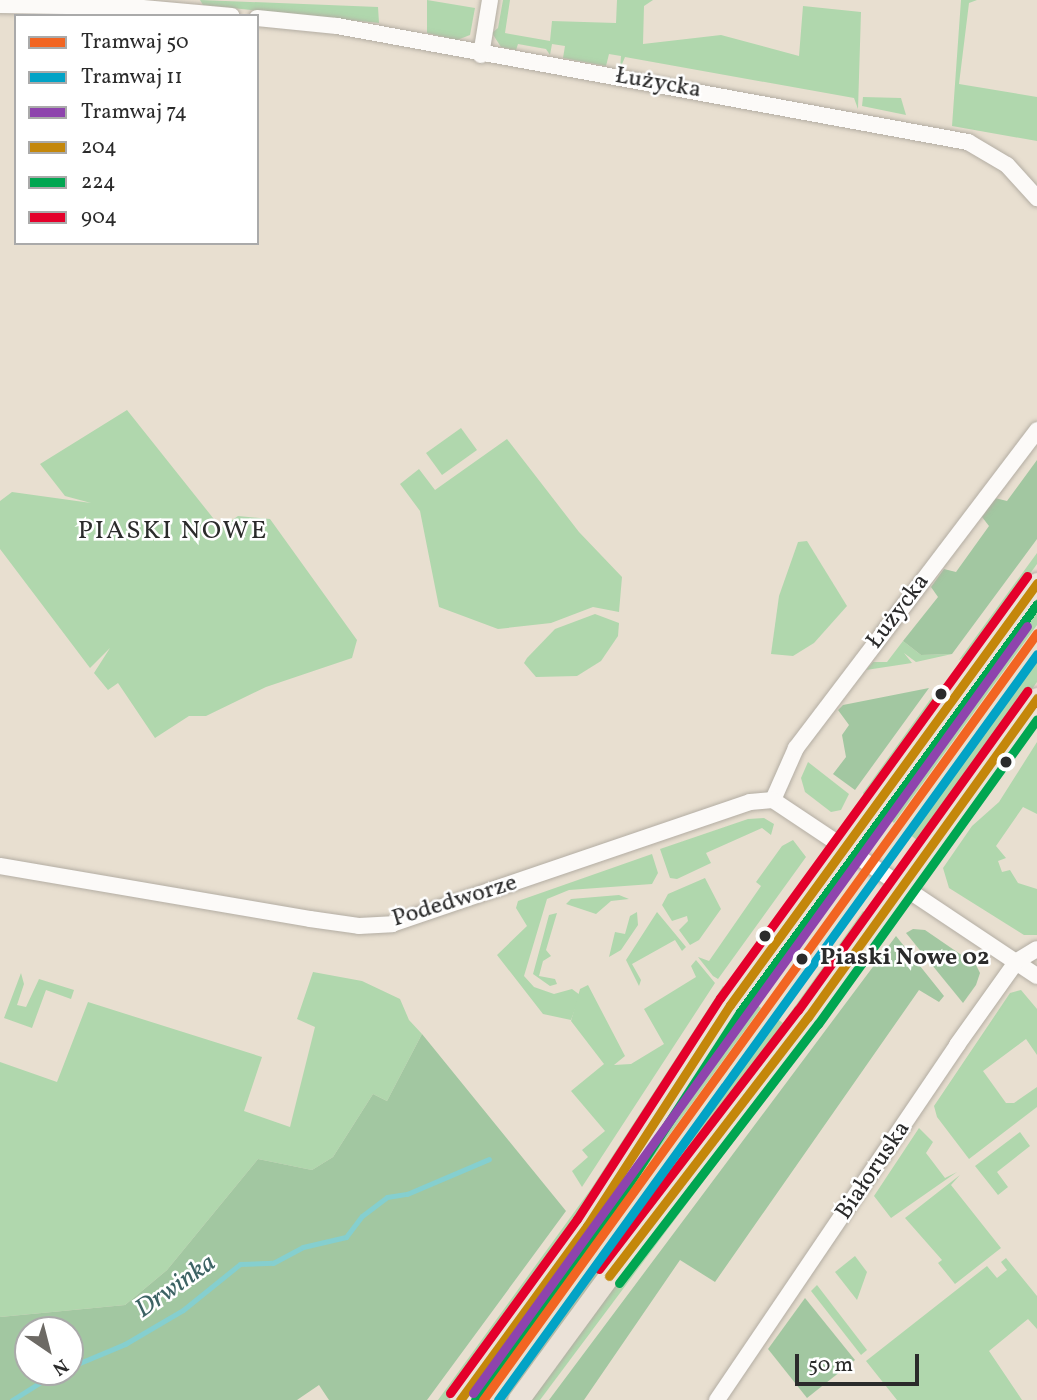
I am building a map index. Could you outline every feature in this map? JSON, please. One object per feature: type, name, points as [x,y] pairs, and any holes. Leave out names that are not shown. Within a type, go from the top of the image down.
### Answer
[{"type":"main road","points":[[460,1400],[587,1226],[722,1017],[1037,583]]},
{"type":"main road","points":[[518,1400],[905,887],[1037,698]]},
{"type":"street","points":[[481,55],[491,0]]},
{"type":"street","points":[[0,5],[132,7],[210,14]]},
{"type":"street","name":"Łużycka","points":[[259,18],[337,26],[481,55],[857,118],[968,142],[1007,165],[1037,198]]},
{"type":"street","name":"Łużycka","points":[[773,800],[796,748],[1037,430]]},
{"type":"street","points":[[773,800],[1037,976]]},
{"type":"street","name":"Podedworze","points":[[0,866],[310,919],[383,924],[412,919],[750,802],[773,800]]},
{"type":"street","name":"Białoruska","points":[[717,1400],[1017,961],[1037,949]]},
{"type":"green space","points":[[200,0],[378,7],[379,23],[203,5]]},
{"type":"green space","points":[[427,0],[475,8],[470,35],[457,40],[427,33]]},
{"type":"green space","points":[[503,0],[510,0],[505,33],[510,34],[550,41],[552,21],[616,23],[617,0],[653,0],[644,6],[643,44],[721,35],[799,56],[803,6],[861,12],[858,109],[854,98],[625,57],[620,69],[621,56],[609,54],[606,66],[563,58],[565,46],[552,44],[550,55],[546,49],[518,44],[516,50],[501,47],[492,33],[498,28]]},
{"type":"green space","points":[[961,0],[977,0],[969,3],[959,84],[1037,97],[1037,141],[952,126]]},
{"type":"green space","points":[[863,97],[901,98],[906,115],[862,106]]},
{"type":"green space","points":[[127,410],[221,528],[238,516],[270,519],[357,640],[352,658],[266,687],[206,716],[189,716],[155,738],[118,683],[108,690],[94,673],[110,648],[90,668],[0,549],[0,501],[12,492],[91,503],[65,496],[40,464]]},
{"type":"green space","points":[[461,428],[477,450],[442,475],[426,453]]},
{"type":"green space","points":[[507,439],[579,532],[622,577],[619,612],[593,607],[551,623],[498,629],[439,607],[420,511],[400,484],[419,469],[435,490]]},
{"type":"green space","points":[[1037,460],[1037,539],[952,654],[921,655],[903,641],[938,597],[931,587],[944,569],[956,572],[989,526],[982,517],[995,498],[1007,501]]},
{"type":"green space","points":[[807,541],[847,606],[814,643],[793,656],[771,654],[779,596],[798,542]]},
{"type":"green space","points":[[1037,553],[1037,564],[1016,593],[972,653],[959,660]]},
{"type":"green space","points":[[1037,599],[1037,625],[894,823],[888,818]]},
{"type":"green space","points":[[595,614],[619,623],[618,636],[601,661],[577,676],[536,677],[524,663],[527,658],[555,629]]},
{"type":"green space","points":[[903,641],[921,655],[952,654],[916,662],[904,653],[912,663],[866,670],[873,662],[887,662]]},
{"type":"green space","points":[[1037,656],[1037,682],[921,843],[909,834]]},
{"type":"green space","points":[[940,686],[948,687],[866,799],[863,793]]},
{"type":"green space","points":[[929,688],[855,790],[833,774],[846,757],[842,735],[849,725],[838,710],[843,705]]},
{"type":"green space","points":[[1037,742],[1037,814],[1023,807],[996,846],[1006,858],[998,861],[1002,872],[1010,870],[1018,883],[1037,889],[1037,935],[1024,935],[949,888],[943,868],[972,826],[999,802]]},
{"type":"green space","points":[[808,762],[849,794],[841,810],[831,812],[805,792],[801,778]]},
{"type":"green space","points":[[764,818],[774,824],[771,835],[762,828],[706,853],[711,863],[677,879],[670,878],[660,849],[748,819]]},
{"type":"green space","points":[[793,840],[806,857],[718,979],[698,957],[709,961],[761,886],[756,882],[782,846]]},
{"type":"green space","points":[[652,854],[658,873],[652,884],[569,890],[547,899],[524,976],[534,987],[554,994],[572,989],[580,995],[571,1020],[543,1014],[497,955],[527,926],[516,908],[518,901]]},
{"type":"green space","points":[[705,878],[721,909],[699,940],[690,945],[679,930],[688,921],[687,916],[672,921],[662,905],[668,894]]},
{"type":"green space","points":[[828,887],[833,890],[753,1001],[761,1008],[478,1400],[471,1400],[708,1053]]},
{"type":"green space","points":[[619,895],[629,899],[611,901],[596,914],[566,904],[571,899]]},
{"type":"green space","points":[[863,911],[868,915],[779,1038],[661,1187],[507,1400],[501,1400],[776,1018],[783,1023]]},
{"type":"green space","points":[[637,912],[638,925],[621,950],[609,957],[615,932],[625,934],[630,916]]},
{"type":"green space","points":[[657,912],[686,947],[682,951],[675,940],[632,964],[641,980],[639,986],[626,960]]},
{"type":"green space","points":[[557,913],[546,950],[551,956],[543,961],[539,976],[555,979],[557,984],[550,986],[533,974],[549,915]]},
{"type":"green space","points":[[913,929],[925,930],[976,965],[980,973],[976,985],[963,1003],[906,933]]},
{"type":"green space","points":[[896,936],[944,996],[939,1002],[919,990],[715,1282],[680,1260],[584,1400],[549,1400]]},
{"type":"green space","points":[[696,960],[715,983],[582,1187],[572,1171],[588,1157],[582,1150],[605,1131],[571,1091],[604,1064],[571,1021],[580,989],[588,985],[625,1056],[614,1065],[631,1064],[664,1044],[644,1009],[696,977],[691,966]]},
{"type":"green space","points":[[313,972],[362,981],[400,999],[409,1020],[422,1034],[387,1101],[373,1094],[333,1157],[312,1170],[258,1159],[167,1270],[125,1305],[0,1317],[0,1062],[57,1082],[88,1002],[262,1057],[244,1111],[290,1127],[315,1027],[297,1019]]},
{"type":"green space","points":[[21,973],[24,984],[17,1005],[26,1007],[39,979],[74,990],[71,999],[46,990],[32,1028],[4,1018]]},
{"type":"green space","points":[[723,986],[728,990],[598,1192],[447,1400],[438,1400],[591,1189]]},
{"type":"green space","points":[[1021,990],[1037,1009],[1037,1055],[1026,1039],[983,1071],[1006,1103],[1014,1103],[1037,1087],[1037,1107],[969,1159],[937,1117],[934,1106],[1010,993]]},
{"type":"green space","points":[[422,1034],[566,1211],[427,1400],[329,1400],[319,1385],[297,1400],[0,1400],[0,1317],[125,1305],[167,1270],[258,1159],[312,1170],[333,1157],[373,1094],[387,1101]]},
{"type":"green space","points":[[795,1059],[540,1400],[531,1400],[669,1211]]},
{"type":"green space","points":[[919,1128],[933,1142],[926,1153],[945,1178],[957,1172],[891,1218],[874,1196]]},
{"type":"green space","points":[[1020,1132],[1030,1146],[997,1172],[1008,1187],[998,1195],[975,1166]]},
{"type":"green space","points":[[960,1175],[951,1185],[1001,1248],[955,1284],[938,1263],[942,1260],[905,1218]]},
{"type":"green space","points":[[855,1256],[867,1272],[857,1300],[835,1272]]},
{"type":"green space","points":[[1006,1258],[1037,1296],[1037,1329],[1028,1319],[989,1351],[1022,1400],[897,1400],[866,1361],[987,1266],[997,1278],[1007,1270],[1001,1262]]},
{"type":"green space","points":[[817,1285],[867,1350],[861,1355],[811,1291]]},
{"type":"green space","points":[[805,1298],[855,1360],[807,1398],[768,1349]]},
{"type":"waterway","name":"Drwinka","points":[[84,1361],[125,1344],[183,1310],[240,1264],[273,1263],[303,1247],[346,1237],[362,1216],[387,1197],[407,1194],[489,1159]]},
{"type":"waterway","name":"Drwinka","points":[[12,1400],[34,1386]]},
{"type":"tram line","name":"74","points":[[473,1393],[1027,626]]},
{"type":"tram line","name":"50","points":[[483,1400],[1037,633]]},
{"type":"tram line","name":"11","points":[[498,1400],[1037,654]]},
{"type":"transit line","name":"904","points":[[450,1393],[577,1219],[720,998],[1027,576]]},
{"type":"transit line","name":"204","points":[[460,1400],[587,1226],[730,1005],[1037,583]]},
{"type":"transit line","name":"224","points":[[475,1400],[597,1233],[740,1012],[1037,604]]},
{"type":"transit line","name":"904","points":[[599,1269],[798,1010],[1027,691]]},
{"type":"transit line","name":"204","points":[[609,1276],[808,1017],[1037,698]]},
{"type":"transit line","name":"224","points":[[619,1283],[818,1024],[1037,719]]},
{"type":"place","name":"Piaski Nowe 02","points":[[802,959]]},
{"type":"district","name":"PIASKI NOWE","points":[[173,532]]}]
